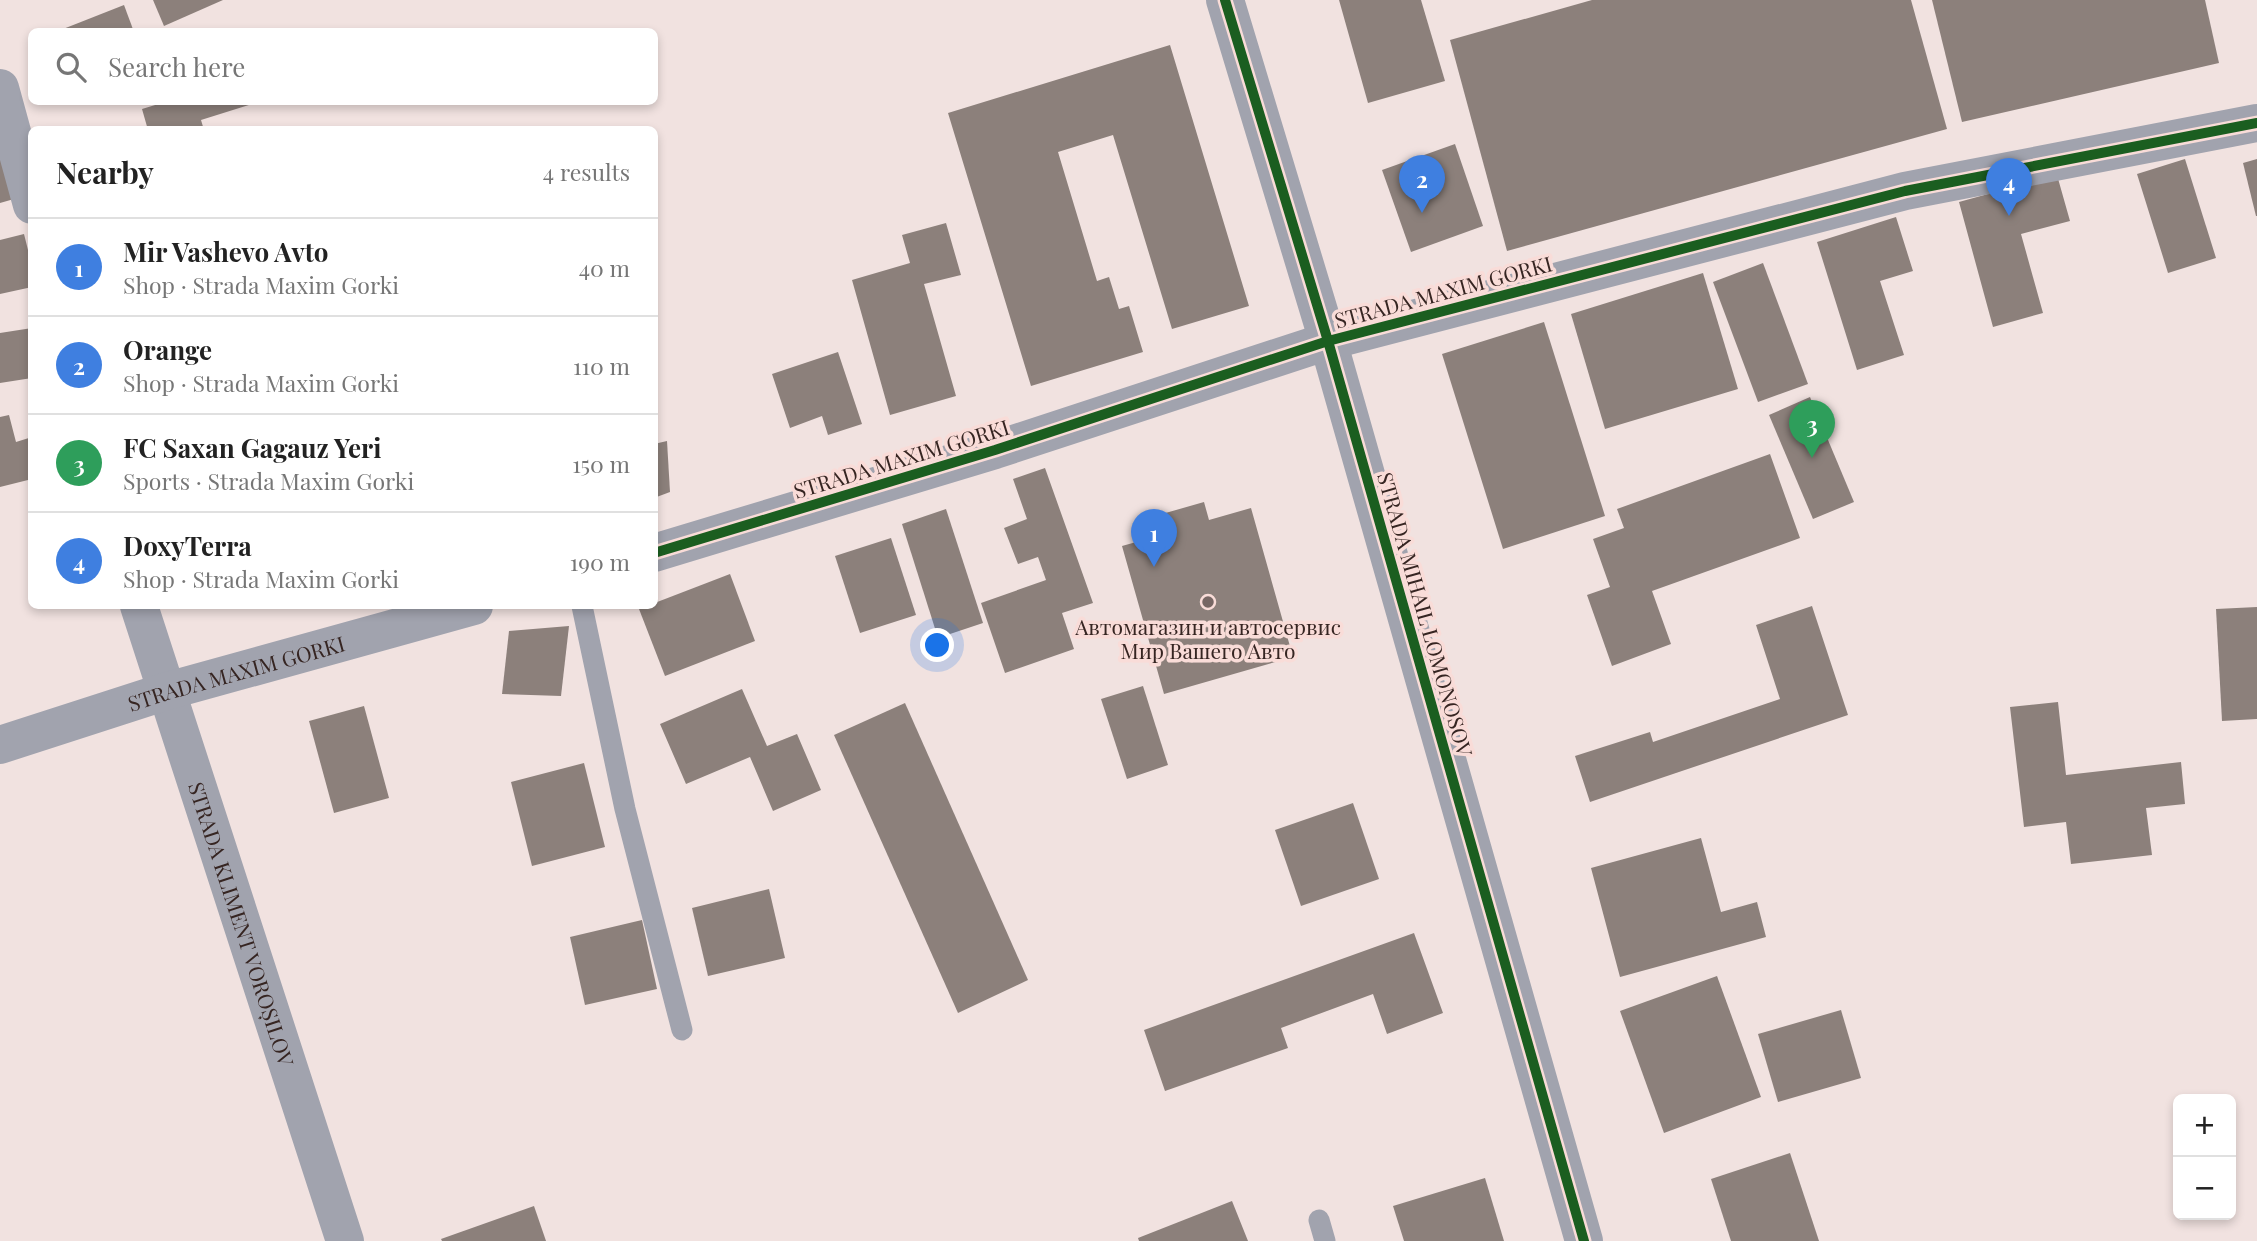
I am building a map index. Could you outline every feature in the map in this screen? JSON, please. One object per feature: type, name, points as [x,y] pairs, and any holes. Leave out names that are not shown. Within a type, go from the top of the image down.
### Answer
[{"type":"street","name":"STRADA MIHAIL LOMONOSOV","points":[[1225,0],[1328,341],[1584,1241]]},
{"type":"street","points":[[0,88],[28,190]]},
{"type":"street","name":"STRADA MAXIM GORKI","points":[[658,552],[995,450],[1328,341],[1905,191],[2257,123]]},
{"type":"street","name":"STRADA KLIMENT VOROȘILOV","points":[[140,609],[345,1241]]},
{"type":"street","name":"STRADA MAXIM GORKI","points":[[0,744],[167,691],[463,609]]},
{"type":"lane","points":[[583,609],[625,809],[682,1030]]},
{"type":"lane","points":[[1319,1220],[1325,1241]]},
{"type":"building","points":[[153,0],[223,0],[164,26]]},
{"type":"building","points":[[1339,0],[1421,0],[1445,81],[1368,103]]},
{"type":"building","points":[[1592,0],[1911,0],[1947,129],[1507,251],[1450,40]]},
{"type":"building","points":[[1932,0],[2205,0],[2219,63],[1962,122]]},
{"type":"building","points":[[124,5],[133,28],[66,28]]},
{"type":"building","points":[[1170,45],[1249,306],[1172,329],[1113,135],[1058,152],[1097,281],[1109,277],[1119,309],[1129,306],[1143,352],[1031,386],[948,113]]},
{"type":"building","points":[[155,105],[248,105],[201,120],[203,126],[147,126],[142,109]]},
{"type":"building","points":[[0,144],[14,199],[0,203]]},
{"type":"building","points":[[1455,144],[1483,226],[1411,252],[1382,170]]},
{"type":"building","points":[[2185,159],[2216,258],[2168,273],[2137,174]]},
{"type":"building","points":[[2257,159],[2257,216],[2256,216],[2243,163]]},
{"type":"building","points":[[2057,175],[2070,221],[2021,234],[2043,313],[1993,327],[1959,202]]},
{"type":"building","points":[[1896,217],[1913,271],[1880,281],[1904,355],[1857,370],[1817,242]]},
{"type":"building","points":[[946,223],[961,275],[924,284],[956,396],[890,415],[852,280],[910,263],[902,235]]},
{"type":"building","points":[[24,234],[28,250],[28,288],[0,294],[0,240]]},
{"type":"building","points":[[1763,263],[1808,384],[1758,402],[1713,282]]},
{"type":"building","points":[[1703,273],[1738,389],[1605,429],[1571,314]]},
{"type":"building","points":[[1544,322],[1605,516],[1503,549],[1442,354]]},
{"type":"building","points":[[28,329],[28,379],[0,383],[0,333]]},
{"type":"building","points":[[838,352],[862,424],[828,435],[822,416],[790,428],[772,374]]},
{"type":"building","points":[[1810,397],[1854,502],[1813,519],[1769,415]]},
{"type":"building","points":[[9,415],[16,442],[28,438],[28,480],[0,487],[0,417]]},
{"type":"building","points":[[667,441],[670,492],[658,496],[658,443]]},
{"type":"building","points":[[1770,454],[1800,538],[1652,591],[1671,644],[1612,666],[1587,595],[1610,587],[1593,539],[1624,528],[1617,509]]},
{"type":"building","points":[[1045,468],[1093,603],[1062,613],[1074,649],[1005,673],[981,603],[1046,580],[1038,557],[1018,564],[1004,528],[1027,519],[1013,479]]},
{"type":"building","name":"Автомагазин и автосервис Мир Вашего Авто","points":[[1204,502],[1209,520],[1251,508],[1293,657],[1164,694],[1122,546],[1154,537],[1148,518]]},
{"type":"building","points":[[946,509],[983,623],[938,638],[902,524]]},
{"type":"building","points":[[891,538],[916,615],[860,633],[835,556]]},
{"type":"building","points":[[730,574],[755,641],[665,676],[639,609],[658,609],[658,602]]},
{"type":"building","points":[[1812,606],[1848,715],[1590,802],[1575,756],[1650,732],[1653,742],[1780,699],[1756,625]]},
{"type":"building","points":[[2257,607],[2257,719],[2222,721],[2216,609]]},
{"type":"building","points":[[569,626],[561,696],[502,694],[509,631]]},
{"type":"building","points":[[1143,686],[1168,765],[1127,779],[1101,699]]},
{"type":"building","points":[[742,689],[767,746],[797,734],[821,790],[773,811],[750,757],[686,784],[660,724]]},
{"type":"building","points":[[2058,702],[2066,775],[2181,762],[2185,804],[2146,808],[2152,855],[2071,864],[2066,822],[2024,827],[2010,707]]},
{"type":"building","points":[[905,703],[1028,980],[958,1013],[834,735]]},
{"type":"building","points":[[364,706],[389,798],[334,813],[309,721]]},
{"type":"building","points":[[584,763],[605,847],[532,866],[511,782]]},
{"type":"building","points":[[1353,803],[1379,879],[1301,906],[1275,830]]},
{"type":"building","points":[[1701,838],[1721,912],[1757,902],[1766,937],[1620,977],[1591,868]]},
{"type":"building","points":[[769,889],[785,958],[708,976],[692,908]]},
{"type":"building","points":[[642,920],[657,989],[585,1005],[570,937]]},
{"type":"building","points":[[1414,933],[1443,1013],[1387,1034],[1373,994],[1281,1028],[1288,1048],[1165,1091],[1144,1030]]},
{"type":"building","points":[[1717,976],[1761,1097],[1664,1133],[1620,1011]]},
{"type":"building","points":[[1841,1010],[1861,1078],[1778,1102],[1758,1034]]},
{"type":"building","points":[[1790,1153],[1819,1241],[1731,1241],[1711,1179]]},
{"type":"building","points":[[1485,1178],[1504,1241],[1404,1241],[1393,1206]]},
{"type":"building","points":[[1232,1201],[1248,1241],[1139,1241],[1138,1238]]},
{"type":"building","points":[[534,1206],[546,1241],[441,1239]]},
{"type":"cycle path","points":[[1225,0],[1328,341],[1584,1241]]},
{"type":"cycle path","points":[[658,552],[995,450],[1328,341],[1905,191],[2257,123]]},
{"type":"place","name":"Orange","points":[[1422,213]]},
{"type":"place","name":"DoxyTerra","points":[[2009,216]]},
{"type":"place","name":"FC Saxan Gagauz Yeri","points":[[1812,458]]},
{"type":"place","name":"Mir Vashevo Avto","points":[[1154,567]]},
{"type":"place","name":"Автомагазин и автосервис Мир Вашего Авто","points":[[1208,602]]}]
